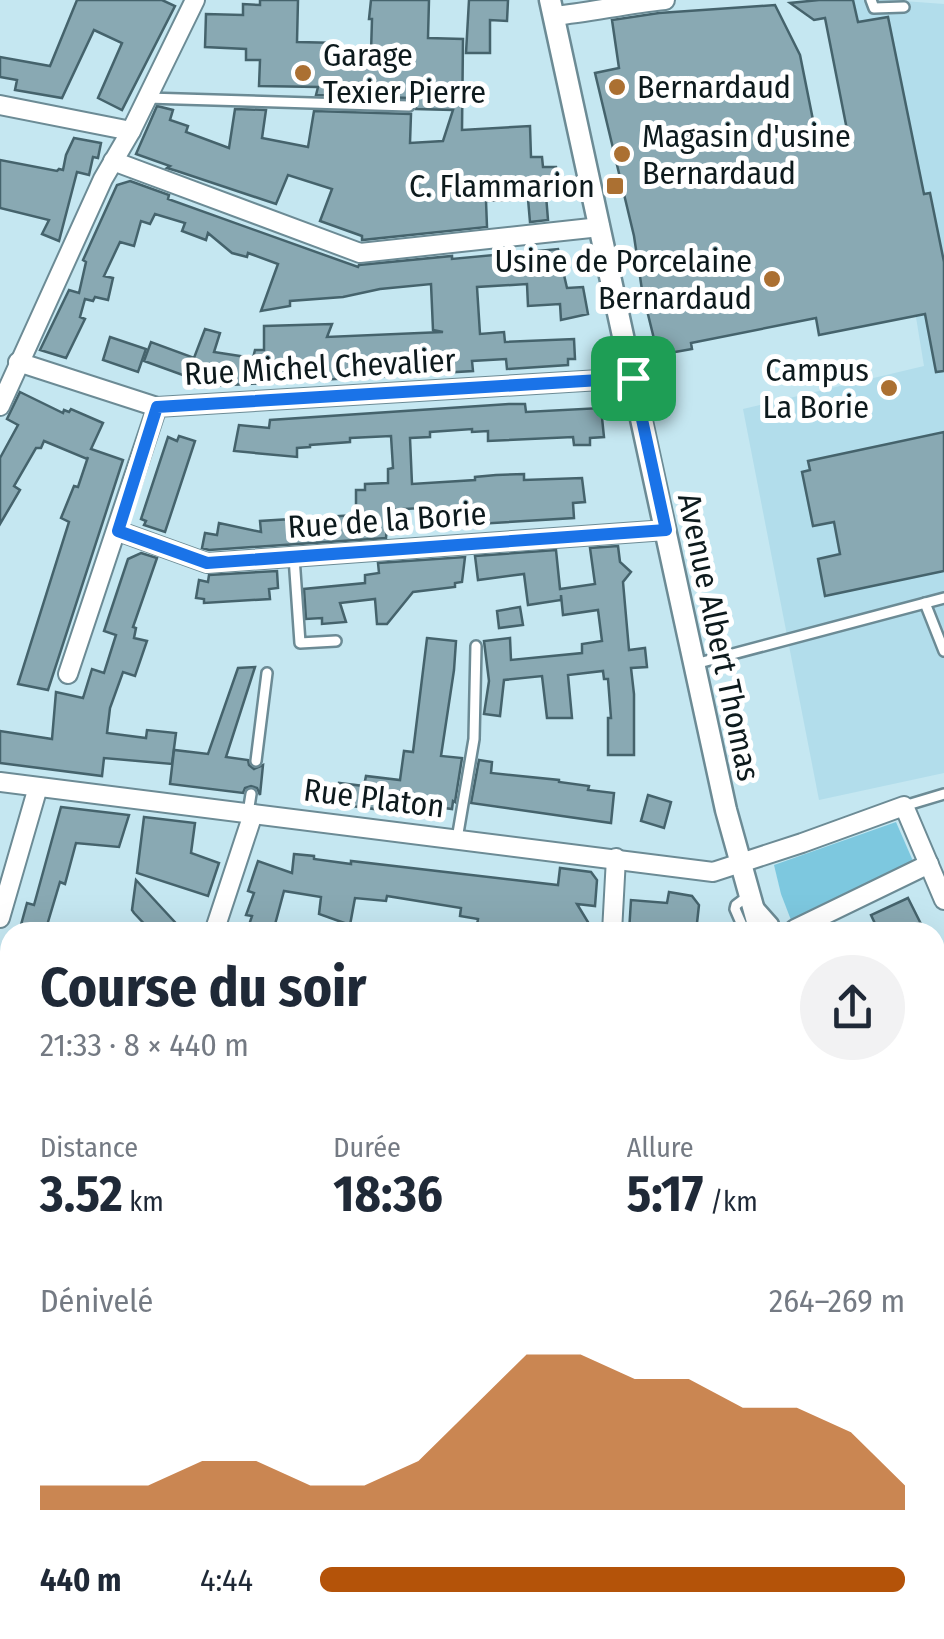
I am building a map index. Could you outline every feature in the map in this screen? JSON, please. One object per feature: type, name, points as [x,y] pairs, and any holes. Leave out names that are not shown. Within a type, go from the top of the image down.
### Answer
[{"type":"street","points":[[0,406],[114,160],[195,0]]},
{"type":"street","points":[[552,8],[588,12],[665,0]]},
{"type":"street","name":"Avenue Albert Thomas","points":[[552,8],[694,664],[757,922]]},
{"type":"street","points":[[0,105],[131,131]]},
{"type":"street","points":[[114,160],[360,253],[600,227]]},
{"type":"street","name":"Rue Michel Chevalier","points":[[18,362],[157,407],[633,378]]},
{"type":"street","points":[[68,674],[157,407]]},
{"type":"street","name":"Rue de la Borie","points":[[118,531],[207,563],[666,530]]},
{"type":"street","name":"Rue Platon","points":[[0,782],[251,807],[713,872],[904,806]]},
{"type":"street","points":[[0,918],[38,787]]},
{"type":"street","points":[[904,806],[944,900]]},
{"type":"street","points":[[217,922],[251,807]]},
{"type":"street","points":[[611,922],[616,858]]},
{"type":"street","points":[[805,922],[929,864]]},
{"type":"lane","points":[[871,0],[874,8],[904,7]]},
{"type":"lane","points":[[147,98],[409,106]]},
{"type":"lane","points":[[294,557],[300,643],[336,641]]},
{"type":"lane","points":[[694,664],[944,598]]},
{"type":"lane","points":[[925,603],[944,650]]},
{"type":"lane","points":[[457,839],[474,739],[476,646]]},
{"type":"lane","points":[[256,761],[266,673]]},
{"type":"lane","points":[[904,806],[944,794]]},
{"type":"lane","points":[[741,922],[736,905],[749,895],[772,922]]},
{"type":"shaded area","name":"Campus La Borie","points":[[853,0],[944,4],[944,773],[819,800],[743,409],[924,366],[903,238]]},
{"type":"shaded area","points":[[896,822],[913,861],[791,920],[774,865]]},
{"type":"building","points":[[77,0],[162,0],[175,6],[122,110],[98,98],[122,43],[94,30],[62,98],[15,90],[17,80],[0,77],[0,57],[50,66]]},
{"type":"building","points":[[260,0],[298,0],[297,42],[340,43],[340,51],[371,52],[371,0],[429,0],[428,38],[463,39],[462,130],[530,126],[531,157],[542,157],[543,167],[556,167],[562,194],[546,195],[548,220],[530,222],[528,199],[486,201],[487,227],[362,240],[362,236],[320,221],[332,189],[288,175],[276,204],[136,154],[157,106],[173,110],[170,120],[188,126],[186,132],[229,148],[235,109],[266,110],[262,138],[308,147],[314,111],[411,114],[410,143],[443,141],[453,110],[416,109],[416,101],[409,98],[316,95],[318,87],[259,86],[260,60],[246,60],[246,49],[205,47],[206,14],[243,15],[243,4],[260,5]]},
{"type":"building","points":[[469,0],[508,0],[507,21],[490,20],[490,53],[466,53]]},
{"type":"building","points":[[853,0],[858,22],[888,17],[924,194],[930,193],[944,262],[944,371],[936,372],[925,314],[819,335],[816,318],[691,343],[692,349],[658,355],[595,73],[619,68],[612,20],[775,5],[800,55],[818,145],[849,140],[825,18],[814,20],[790,3]]},
{"type":"building","points":[[74,138],[101,143],[89,175],[77,172],[59,241],[42,234],[49,220],[0,208],[0,160],[63,170]]},
{"type":"building","points":[[130,181],[169,195],[168,199],[358,267],[558,249],[567,288],[583,287],[588,314],[561,320],[560,304],[528,306],[527,284],[477,287],[480,334],[504,332],[505,342],[574,339],[575,359],[568,359],[568,365],[507,369],[506,359],[472,361],[473,371],[213,386],[144,361],[151,342],[194,358],[205,329],[220,333],[214,352],[253,358],[255,350],[264,350],[264,326],[332,324],[327,337],[443,332],[433,330],[431,284],[290,301],[290,306],[261,311],[278,264],[248,253],[247,257],[232,253],[208,233],[206,240],[182,231],[185,223],[155,214],[150,224],[141,221],[134,246],[120,242],[104,276],[113,278],[108,300],[85,299],[80,317],[85,319],[66,358],[40,350],[69,290],[79,293],[86,262],[83,260],[117,185]]},
{"type":"building","points":[[110,337],[146,349],[138,372],[103,360]]},
{"type":"building","points":[[20,392],[63,413],[71,409],[103,423],[91,449],[123,460],[48,690],[18,684],[69,522],[61,518],[88,457],[44,441],[14,486],[20,490],[0,524],[0,458],[18,425],[7,419]]},
{"type":"building","points":[[525,404],[526,412],[601,408],[604,437],[590,438],[590,445],[574,445],[573,437],[488,441],[488,431],[430,432],[430,437],[410,438],[412,484],[524,474],[524,480],[582,478],[585,502],[573,503],[574,518],[461,525],[460,510],[421,514],[421,508],[388,510],[386,538],[202,548],[205,533],[217,535],[219,523],[261,532],[260,521],[356,515],[356,490],[365,490],[365,484],[388,483],[388,469],[393,468],[391,436],[310,445],[297,448],[297,457],[234,451],[239,425],[269,428],[270,420]]},
{"type":"building","points":[[944,432],[944,571],[825,596],[818,559],[840,554],[834,522],[813,526],[802,472],[810,470],[808,461]]},
{"type":"building","points":[[179,436],[195,441],[165,532],[144,525],[146,521],[141,519],[168,437],[177,441]]},
{"type":"building","points":[[618,546],[620,562],[631,572],[623,582],[629,650],[645,648],[647,667],[631,668],[634,755],[608,755],[611,718],[608,679],[604,679],[603,671],[568,675],[572,718],[547,718],[542,676],[504,680],[500,716],[484,714],[489,681],[484,641],[510,638],[511,660],[582,653],[582,644],[602,641],[598,610],[563,615],[561,595],[561,600],[528,605],[524,574],[478,580],[475,556],[556,550],[560,589],[595,584],[590,548]]},
{"type":"building","points":[[141,553],[157,558],[133,627],[134,638],[147,641],[135,676],[123,672],[110,708],[107,733],[146,738],[147,730],[176,733],[172,764],[104,758],[102,776],[0,763],[0,731],[52,739],[56,692],[83,698],[92,669],[104,673],[116,635],[104,631],[128,559]]},
{"type":"building","points":[[465,557],[462,582],[455,583],[455,587],[413,592],[387,624],[377,624],[375,599],[340,603],[346,622],[322,624],[322,618],[306,619],[304,589],[365,583],[365,575],[379,573],[378,563]]},
{"type":"building","points":[[277,571],[278,588],[269,589],[270,599],[204,603],[204,599],[196,598],[199,580],[208,582],[209,575]]},
{"type":"building","points":[[520,607],[523,625],[499,628],[497,611]]},
{"type":"building","points":[[427,638],[456,641],[441,756],[462,758],[452,809],[384,800],[382,810],[336,804],[339,783],[364,786],[366,776],[400,780],[404,751],[413,752]]},
{"type":"building","points":[[255,667],[226,757],[248,760],[254,769],[263,765],[260,795],[251,786],[243,793],[170,784],[174,750],[208,754],[238,668]]},
{"type":"building","points":[[479,760],[492,762],[491,773],[559,780],[589,786],[588,790],[614,793],[611,823],[471,803]]},
{"type":"building","points":[[648,795],[671,802],[664,828],[641,821]]},
{"type":"building","points":[[61,807],[129,815],[119,847],[76,843],[65,884],[60,882],[48,922],[22,922],[27,903],[34,905]]},
{"type":"building","points":[[144,817],[195,823],[191,853],[219,863],[208,896],[137,873]]},
{"type":"building","points":[[294,854],[351,864],[558,885],[560,868],[591,872],[597,880],[595,906],[577,904],[588,922],[477,922],[478,919],[460,916],[461,908],[387,896],[386,901],[355,898],[351,922],[342,922],[319,914],[321,897],[284,891],[276,922],[250,922],[252,916],[246,915],[254,893],[248,891],[258,861],[292,873]]},
{"type":"building","points":[[136,880],[175,922],[143,922],[132,910]]},
{"type":"building","points":[[669,892],[692,896],[699,905],[697,922],[630,922],[631,900],[667,903]]},
{"type":"building","points":[[908,898],[920,922],[874,922],[871,915]]},
{"type":"place","name":"Garage Texier Pierre","points":[[303,73]]},
{"type":"place","name":"Bernardaud","points":[[617,87]]},
{"type":"place","name":"Magasin d'usine Bernardaud","points":[[622,154]]},
{"type":"place","name":"C. Flammarion","points":[[615,186]]},
{"type":"place","name":"Usine de Porcelaine Bernardaud","points":[[772,279]]},
{"type":"place","name":"Campus La Borie","points":[[889,388]]},
{"type":"route","points":[[633,378],[666,530],[207,563],[118,531],[157,407],[633,378]]}]
